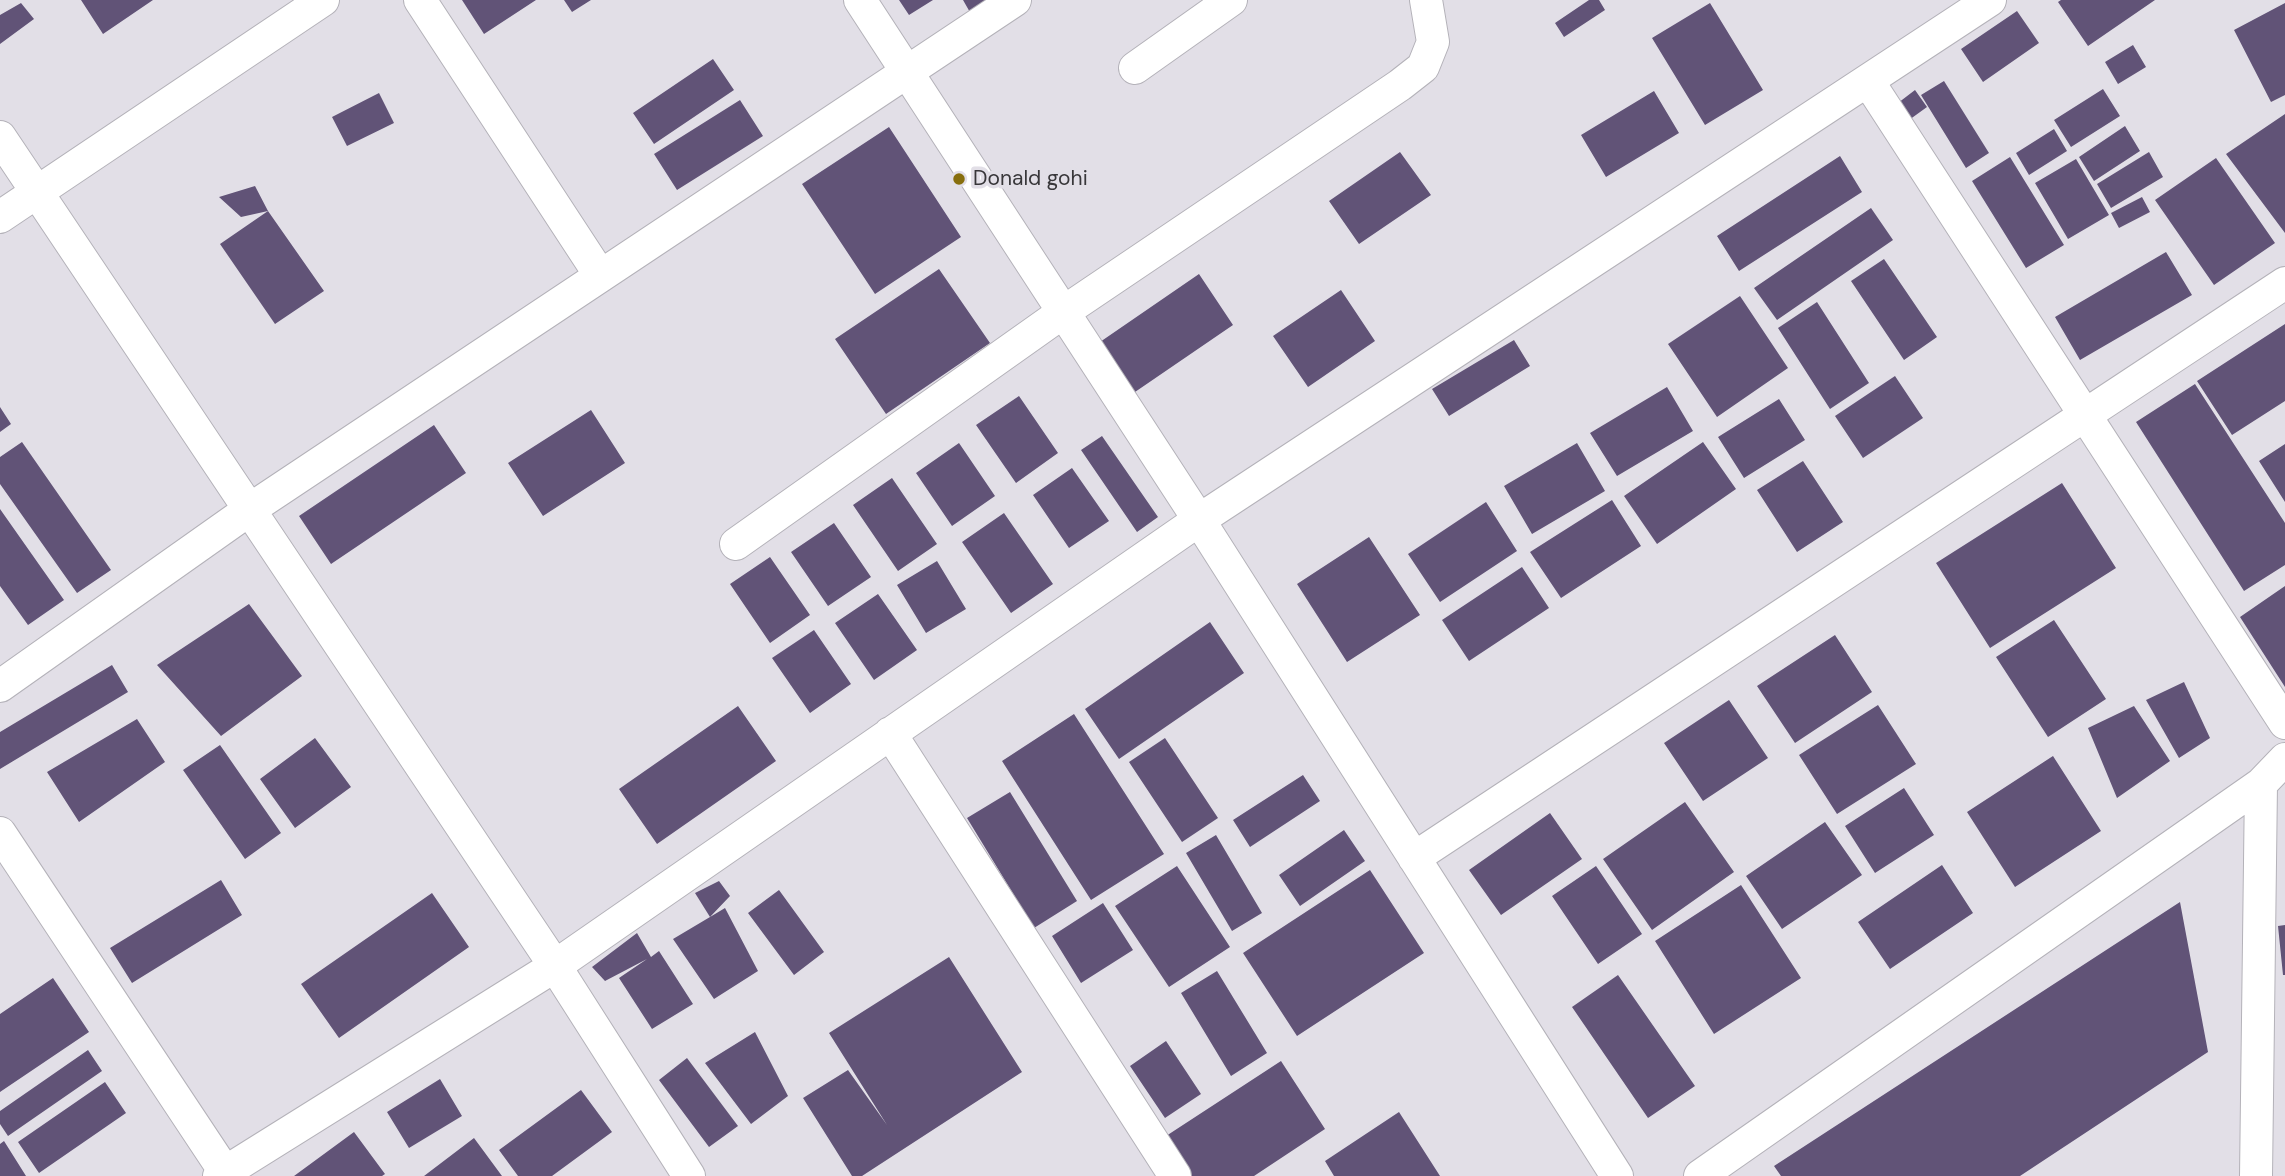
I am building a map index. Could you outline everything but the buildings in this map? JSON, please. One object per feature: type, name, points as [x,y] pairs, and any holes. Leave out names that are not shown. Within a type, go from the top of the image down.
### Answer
[{"type":"street","points":[[0,217],[323,0]]},
{"type":"street","points":[[420,0],[600,275]]},
{"type":"street","points":[[860,0],[1199,520],[1617,1176]]},
{"type":"street","points":[[0,686],[249,510],[1015,0]]},
{"type":"street","points":[[1135,68],[1231,0]]},
{"type":"street","points":[[736,544],[1062,313],[1423,67],[1433,42],[1426,0]]},
{"type":"street","points":[[0,833],[222,1174],[555,966],[1199,520],[1990,0]]},
{"type":"street","points":[[1868,81],[2285,723]]},
{"type":"street","points":[[0,137],[36,195],[555,966],[689,1176]]},
{"type":"street","points":[[1414,858],[2285,283]]},
{"type":"street","points":[[890,733],[1175,1176]]},
{"type":"street","points":[[1700,1176],[2261,784],[2285,759]]},
{"type":"street","points":[[2256,1176],[2261,784]]},
{"type":"place","name":"Donald gohi","points":[[959,179]]}]
